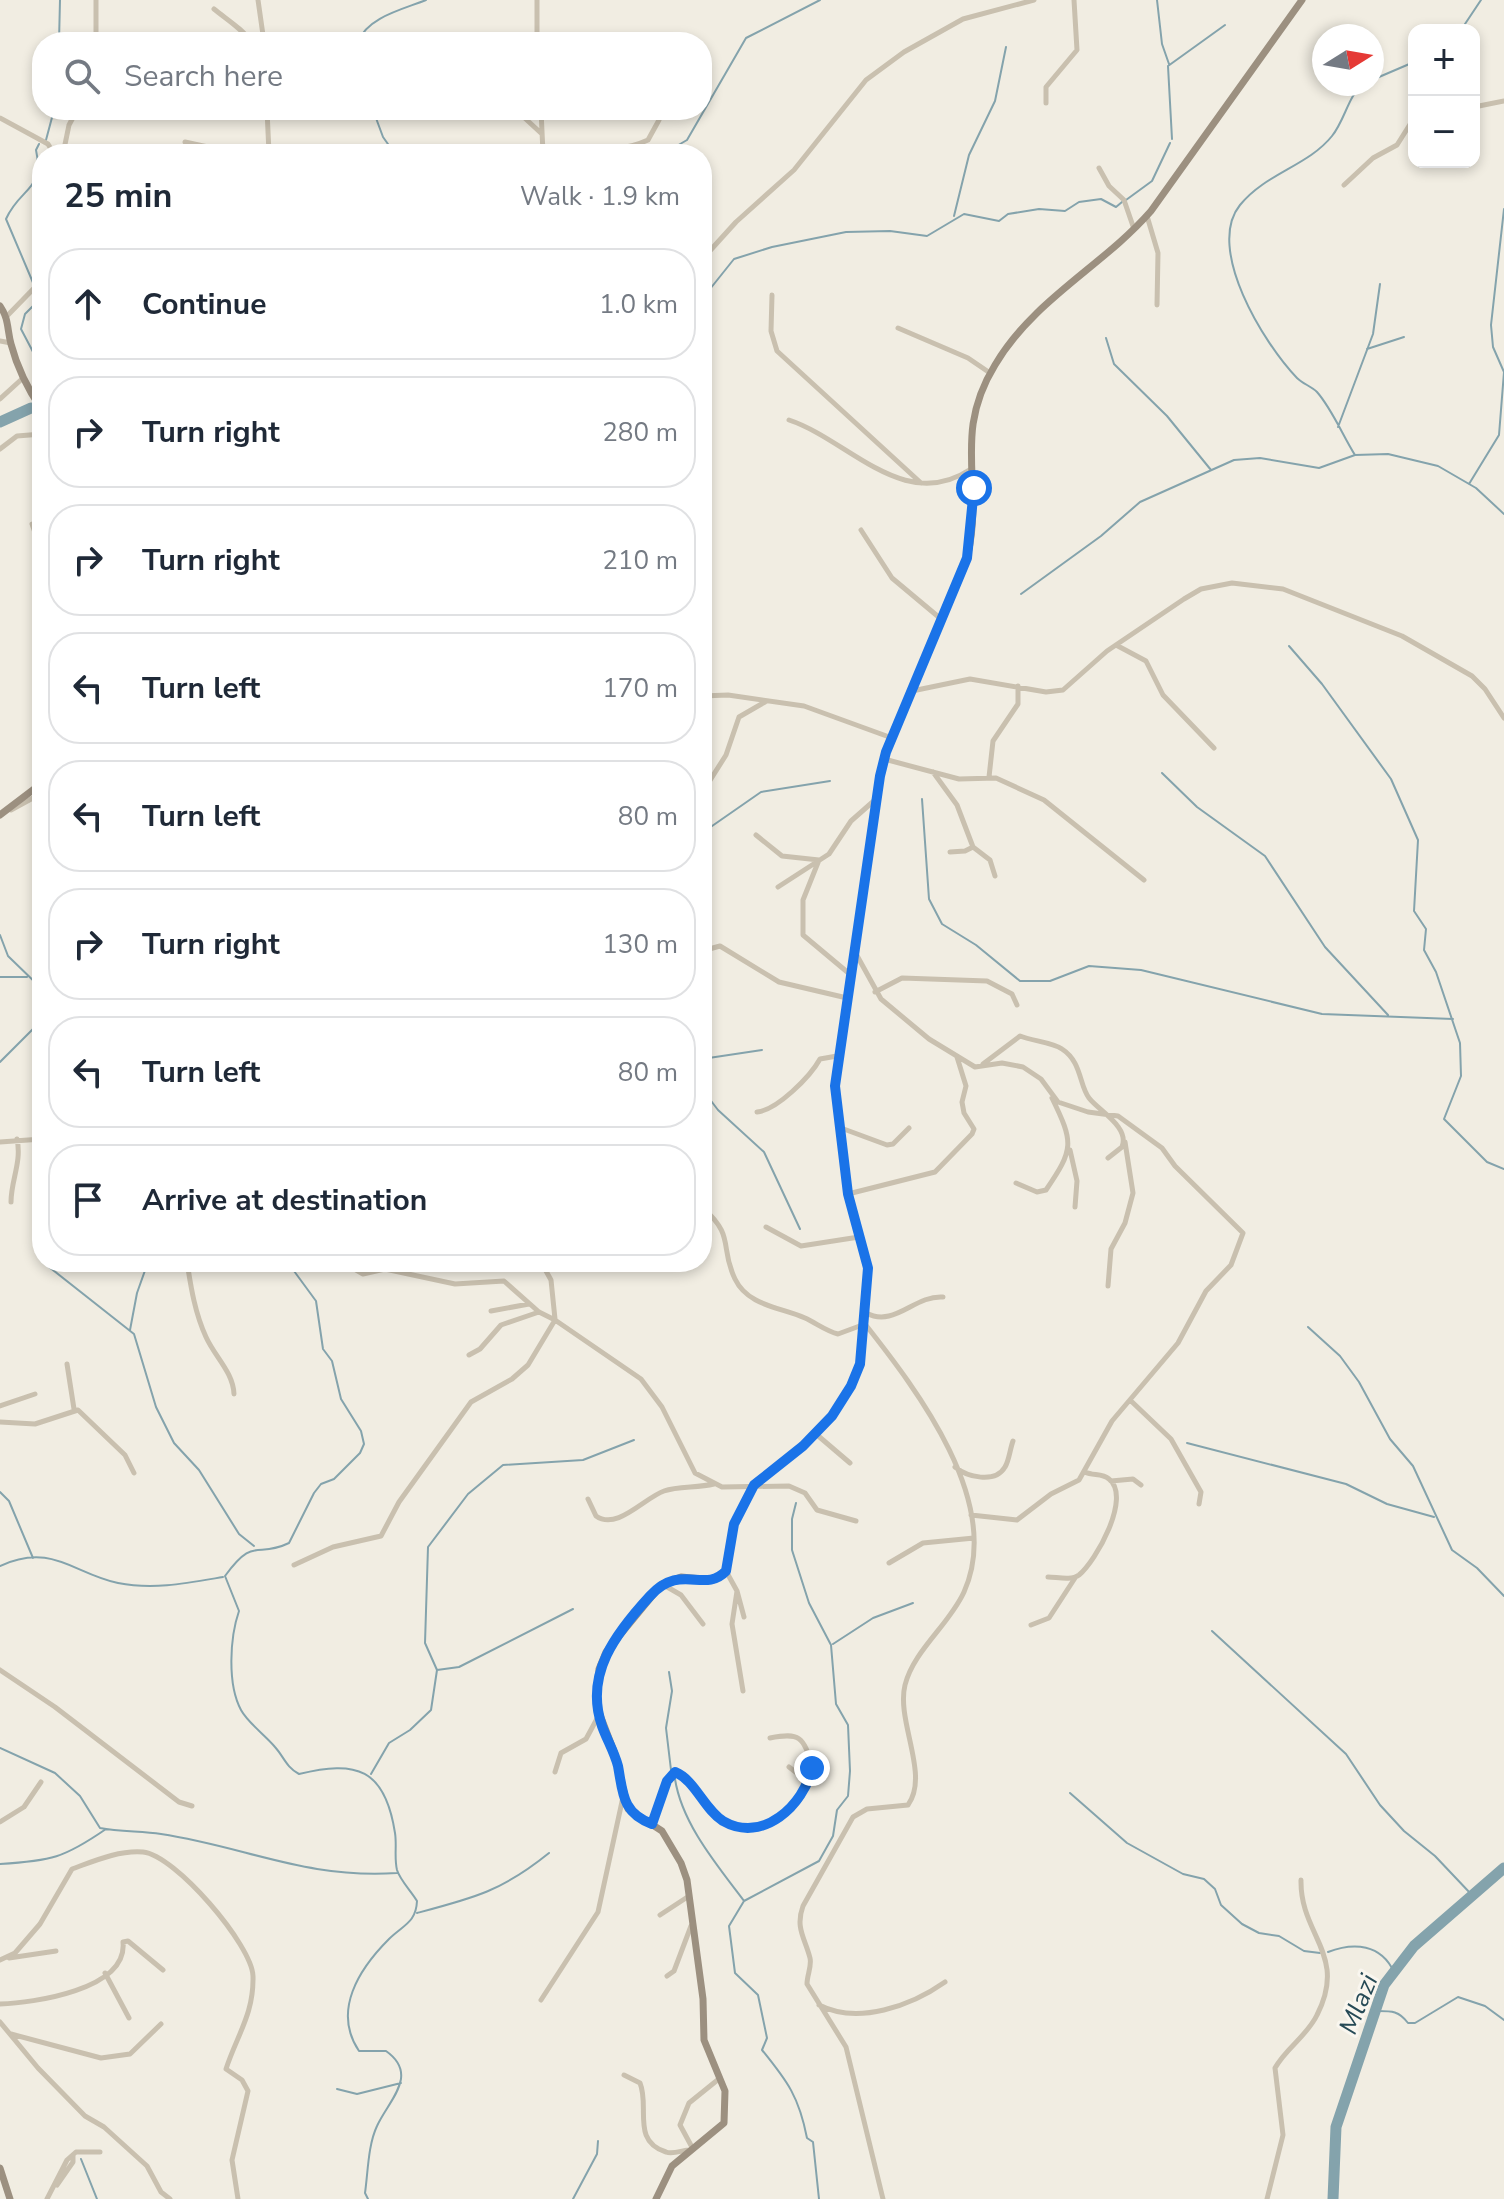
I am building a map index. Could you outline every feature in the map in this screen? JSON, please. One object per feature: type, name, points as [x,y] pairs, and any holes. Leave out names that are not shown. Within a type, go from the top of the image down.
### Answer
[{"type":"street","points":[[96,0],[96,32]]},
{"type":"street","points":[[258,0],[263,32]]},
{"type":"street","points":[[537,0],[537,32]]},
{"type":"street","points":[[712,248],[736,222],[794,170],[866,80],[904,52],[963,19],[1034,0]]},
{"type":"street","points":[[1046,103],[1046,87],[1077,50],[1074,0]]},
{"type":"street","points":[[744,1617],[737,1591],[726,1571],[734,1524],[754,1485],[816,1434],[851,1386],[860,1364],[868,1268],[848,1194],[838,1125],[837,1056],[884,759],[967,558],[974,506],[969,433],[973,411],[990,373],[1038,311],[1134,230],[1147,215],[1302,0]]},
{"type":"street","points":[[214,9],[230,25],[243,32]]},
{"type":"street","points":[[1480,106],[1504,101]]},
{"type":"street","points":[[0,118],[48,144]]},
{"type":"street","points":[[65,144],[72,120]]},
{"type":"street","points":[[267,120],[269,144]]},
{"type":"street","points":[[527,120],[542,134]]},
{"type":"street","points":[[541,120],[543,144]]},
{"type":"street","points":[[638,144],[648,140],[659,120]]},
{"type":"street","points":[[1344,185],[1373,158],[1397,145],[1408,128]]},
{"type":"street","points":[[185,142],[194,144]]},
{"type":"street","points":[[1099,168],[1109,186],[1124,200],[1134,230]]},
{"type":"street","points":[[1147,215],[1158,253],[1157,305]]},
{"type":"street","points":[[7,316],[32,290]]},
{"type":"street","points":[[772,295],[771,331],[777,351],[921,483]]},
{"type":"street","points":[[0,306],[7,316],[11,343],[32,392]]},
{"type":"street","points":[[898,328],[968,358],[990,373]]},
{"type":"street","points":[[0,341],[11,343]]},
{"type":"street","points":[[0,399],[24,377]]},
{"type":"street","points":[[789,420],[884,472],[921,483],[948,482],[972,468]]},
{"type":"street","points":[[0,449],[17,436],[32,435]]},
{"type":"street","points":[[861,530],[892,578],[941,619]]},
{"type":"street","points":[[912,691],[970,679],[1046,692],[1063,690],[1116,645],[1201,589],[1232,583],[1283,589],[1402,636],[1462,669],[1485,689],[1504,718]]},
{"type":"street","points":[[1116,645],[1146,661],[1163,695],[1214,748]]},
{"type":"street","points":[[989,777],[993,741],[1018,704],[1018,686]]},
{"type":"street","points":[[712,696],[728,695],[804,706],[892,738]]},
{"type":"street","points":[[712,777],[726,755],[740,715],[766,701]]},
{"type":"street","points":[[884,759],[959,779],[989,777],[1044,800],[1144,880]]},
{"type":"street","points":[[932,771],[957,805],[973,847],[990,860],[995,876]]},
{"type":"street","points":[[8,811],[32,791]]},
{"type":"street","points":[[0,815],[32,798]]},
{"type":"street","points":[[778,887],[835,848],[851,821],[877,798]]},
{"type":"street","points":[[756,835],[782,856],[819,860]]},
{"type":"street","points":[[950,852],[973,847]]},
{"type":"street","points":[[819,860],[803,900],[803,935],[852,976]]},
{"type":"street","points":[[712,948],[720,946],[779,982],[847,998]]},
{"type":"street","points":[[855,951],[875,992],[929,1039],[980,1067],[1002,1063],[1023,1067],[1041,1079],[1066,1123],[1077,1181],[1075,1207]]},
{"type":"street","points":[[875,992],[902,978],[987,981],[1012,994],[1017,1005]]},
{"type":"street","points":[[980,1067],[1018,1036],[1057,1047],[1081,1072],[1090,1099],[1107,1114],[1125,1141],[1133,1193],[1125,1223],[1111,1249],[1108,1286]]},
{"type":"street","points":[[757,1112],[775,1107],[812,1073],[820,1059],[837,1056]]},
{"type":"street","points":[[848,1194],[935,1172],[972,1134],[974,1129],[964,1113],[966,1086],[957,1057]]},
{"type":"street","points":[[971,1515],[1017,1520],[1051,1494],[1075,1484],[1085,1472],[1101,1437],[1178,1343],[1206,1291],[1231,1265],[1244,1236],[1217,1204],[1175,1166],[1162,1148],[1118,1116],[1088,1112],[1052,1097]]},
{"type":"street","points":[[838,1125],[845,1132],[887,1145],[893,1144],[909,1128]]},
{"type":"street","points":[[11,1202],[11,1186],[20,1156],[17,1139]]},
{"type":"street","points":[[0,1142],[32,1139]]},
{"type":"street","points":[[1108,1158],[1125,1141]]},
{"type":"street","points":[[1016,1183],[1037,1192],[1046,1190],[1070,1149]]},
{"type":"street","points":[[712,1217],[724,1230],[735,1280],[747,1294],[772,1308],[802,1316],[838,1334],[865,1324]]},
{"type":"street","points":[[766,1227],[801,1246],[861,1236]]},
{"type":"street","points":[[189,1272],[198,1317],[213,1350],[231,1377],[234,1394]]},
{"type":"street","points":[[399,1272],[455,1284],[504,1281],[539,1312],[641,1379],[662,1407],[690,1468],[714,1484]]},
{"type":"street","points":[[294,1565],[333,1547],[381,1536],[399,1502],[471,1402],[512,1379],[528,1365],[555,1320],[551,1280],[547,1272]]},
{"type":"street","points":[[866,1313],[886,1318],[933,1297],[943,1297]]},
{"type":"street","points":[[491,1311],[530,1303]]},
{"type":"street","points":[[469,1355],[480,1349],[501,1325],[539,1312]]},
{"type":"street","points":[[865,1324],[919,1393],[943,1436],[971,1515],[974,1538],[972,1567],[962,1596],[916,1662],[904,1687],[904,1722],[911,1743],[915,1788],[908,1805],[867,1809],[853,1817],[803,1906],[799,1930],[810,1959],[807,1984],[846,2047],[883,2199]]},
{"type":"street","points":[[67,1364],[74,1409]]},
{"type":"street","points":[[0,1406],[35,1394]]},
{"type":"street","points":[[1130,1400],[1178,1449],[1201,1492],[1199,1504]]},
{"type":"street","points":[[0,1422],[35,1424],[74,1409],[89,1417],[125,1455],[134,1473]]},
{"type":"street","points":[[816,1434],[850,1463]]},
{"type":"street","points":[[955,1467],[970,1477],[998,1474],[1006,1465],[1013,1441]]},
{"type":"street","points":[[1085,1472],[1111,1481],[1133,1479],[1141,1485]]},
{"type":"street","points":[[1031,1625],[1049,1618],[1075,1578],[1094,1559],[1109,1530],[1116,1494],[1111,1481]]},
{"type":"street","points":[[588,1499],[594,1514],[604,1521],[630,1513],[663,1491],[714,1484],[729,1487],[789,1486],[805,1493],[817,1510],[856,1521]]},
{"type":"street","points":[[889,1563],[923,1543],[974,1538]]},
{"type":"street","points":[[656,2199],[669,2170],[724,2123],[727,2105],[720,2078],[704,2040],[703,1999],[689,1896],[681,1863],[671,1842],[652,1824],[633,1815],[623,1797],[615,1754],[599,1715],[598,1680],[606,1652],[662,1584],[681,1577],[713,1580],[726,1571]]},
{"type":"street","points":[[1048,1577],[1075,1578]]},
{"type":"street","points":[[662,1584],[681,1595],[703,1624]]},
{"type":"street","points":[[737,1591],[732,1624],[743,1691]]},
{"type":"street","points":[[0,1670],[55,1707],[179,1802],[192,1806]]},
{"type":"street","points":[[555,1772],[561,1753],[586,1739],[599,1715]]},
{"type":"street","points":[[770,1738],[789,1734],[797,1737],[806,1746],[812,1765]]},
{"type":"street","points":[[652,1824],[667,1781],[675,1772],[720,1819],[736,1825],[757,1826],[776,1821],[806,1788],[815,1753]]},
{"type":"street","points":[[789,1767],[802,1777],[806,1788]]},
{"type":"street","points":[[0,1822],[24,1807],[41,1782]]},
{"type":"street","points":[[541,2000],[598,1912],[623,1797]]},
{"type":"street","points":[[3,1959],[40,1924],[72,1869],[116,1854],[146,1852],[164,1859],[184,1875],[221,1917],[249,1960],[253,1972],[250,2010],[226,2069],[242,2080],[248,2091],[232,2160],[238,2199]]},
{"type":"street","points":[[1267,2199],[1283,2135],[1275,2068],[1316,2018],[1329,1984],[1327,1955],[1302,1903],[1301,1880]]},
{"type":"street","points":[[660,1915],[689,1896]]},
{"type":"street","points":[[667,1976],[674,1971],[691,1926]]},
{"type":"street","points":[[0,2004],[63,1996],[105,1973],[118,1962],[123,1942],[128,1941],[163,1970]]},
{"type":"street","points":[[3,1959],[56,1951]]},
{"type":"street","points":[[105,1973],[129,2018]]},
{"type":"street","points":[[818,2004],[853,2016],[869,2014],[924,1994],[945,1982]]},
{"type":"street","points":[[0,2022],[82,2113],[104,2127],[147,2166],[161,2192],[170,2199]]},
{"type":"street","points":[[10,2033],[101,2058],[130,2054],[161,2024]]},
{"type":"street","points":[[624,2075],[640,2083],[641,2124],[653,2144],[669,2153],[693,2150]]},
{"type":"street","points":[[693,2150],[680,2125],[684,2109],[720,2078]]},
{"type":"street","points":[[75,2154],[100,2152]]},
{"type":"street","points":[[75,2154],[81,2159]]},
{"type":"street","points":[[48,2199],[75,2154]]},
{"type":"street","points":[[0,2168],[10,2199]]},
{"type":"waterway","points":[[59,32],[60,0]]},
{"type":"waterway","points":[[364,32],[378,20],[426,0]]},
{"type":"waterway","points":[[712,97],[746,38],[820,0]]},
{"type":"waterway","points":[[1157,0],[1162,44],[1169,64]]},
{"type":"waterway","points":[[1465,24],[1481,0]]},
{"type":"waterway","points":[[1172,139],[1168,66],[1225,25]]},
{"type":"waterway","points":[[954,216],[969,155],[995,101],[1006,47]]},
{"type":"waterway","points":[[1384,75],[1408,65]]},
{"type":"waterway","points":[[1353,96],[1336,130],[1322,146],[1262,185],[1240,205],[1231,223],[1230,245],[1234,270],[1255,320],[1284,363],[1322,399],[1355,455]]},
{"type":"waterway","points":[[46,140],[51,120]]},
{"type":"waterway","points":[[377,120],[388,144]]},
{"type":"waterway","points":[[680,144],[687,140],[699,120]]},
{"type":"waterway","points":[[1126,200],[1152,181],[1170,143]]},
{"type":"waterway","points":[[32,184],[6,219],[32,280]]},
{"type":"waterway","points":[[712,286],[734,259],[772,247],[846,232],[890,231],[927,236],[964,214],[999,221],[1008,214],[1039,209],[1065,211],[1079,202],[1101,199],[1116,207],[1122,202]]},
{"type":"waterway","points":[[1469,484],[1499,435],[1504,372],[1493,347],[1491,325],[1504,209]]},
{"type":"waterway","points":[[1338,427],[1373,334],[1380,284]]},
{"type":"waterway","points":[[32,307],[25,314],[21,329],[32,350]]},
{"type":"waterway","points":[[1367,349],[1404,337]]},
{"type":"waterway","points":[[1106,338],[1114,364],[1167,416],[1211,470]]},
{"type":"waterway","points":[[0,422],[31,408]]},
{"type":"waterway","points":[[1021,594],[1101,536],[1140,502],[1234,460],[1260,458],[1319,468],[1355,455],[1388,454],[1438,466],[1476,488],[1504,514]]},
{"type":"waterway","points":[[1289,646],[1322,684],[1391,779],[1418,840],[1414,911],[1426,929],[1424,950],[1436,972],[1460,1043],[1461,1076],[1444,1119],[1487,1162],[1504,1169]]},
{"type":"waterway","points":[[1162,773],[1197,807],[1265,856],[1325,947],[1388,1015]]},
{"type":"waterway","points":[[712,826],[761,792],[830,781]]},
{"type":"waterway","points":[[922,799],[929,899],[942,924],[976,945],[1020,981],[1050,981],[1089,966],[1141,970],[1322,1014],[1453,1019]]},
{"type":"waterway","points":[[0,935],[8,956],[32,979]]},
{"type":"waterway","points":[[0,977],[27,977]]},
{"type":"waterway","points":[[0,1062],[32,1030]]},
{"type":"waterway","points":[[712,1058],[762,1050]]},
{"type":"waterway","points":[[712,1102],[764,1152],[800,1229]]},
{"type":"waterway","points":[[55,1272],[134,1334],[156,1407],[174,1443],[199,1470],[239,1534],[254,1546]]},
{"type":"waterway","points":[[130,1330],[144,1272]]},
{"type":"waterway","points":[[295,1272],[316,1301],[323,1349],[332,1361],[341,1399],[361,1431],[364,1444],[360,1453],[334,1479],[321,1484],[314,1493],[289,1543],[250,1552],[235,1563],[225,1576],[239,1611],[232,1647],[232,1674],[244,1715],[295,1771],[299,1774],[337,1768],[352,1769],[375,1782],[384,1794],[390,1811],[396,1838],[397,1870],[417,1901],[408,1923],[378,1951],[359,1977],[349,2006],[351,2036],[359,2051],[386,2051],[396,2060],[401,2079],[372,2142],[365,2193],[368,2199]]},
{"type":"waterway","points":[[1308,1327],[1340,1356],[1359,1382],[1390,1439],[1413,1466],[1452,1550],[1477,1568],[1504,1596]]},
{"type":"waterway","points":[[371,1774],[389,1743],[410,1730],[431,1710],[437,1670],[425,1643],[428,1547],[468,1494],[503,1465],[583,1460],[634,1440]]},
{"type":"waterway","points":[[1187,1443],[1346,1484],[1387,1504],[1434,1517]]},
{"type":"waterway","points":[[0,1492],[9,1501],[33,1558]]},
{"type":"waterway","points":[[796,1503],[792,1519],[792,1550],[809,1603],[831,1645],[836,1704],[848,1725],[848,1796],[837,1810],[833,1836],[819,1861],[744,1901],[729,1926],[735,1973],[758,1995],[767,2038],[762,2050],[791,2091],[807,2138],[813,2142],[819,2199]]},
{"type":"waterway","points":[[0,1566],[18,1559],[49,1558],[102,1579],[145,1586],[223,1577]]},
{"type":"waterway","points":[[833,1644],[873,1618],[913,1603]]},
{"type":"waterway","points":[[437,1670],[459,1667],[573,1609]]},
{"type":"waterway","points":[[1212,1631],[1346,1754],[1380,1805],[1471,1894]]},
{"type":"waterway","points":[[669,1672],[672,1691],[666,1728],[671,1770]]},
{"type":"waterway","points":[[0,1748],[55,1773],[80,1796],[100,1828],[192,1840],[305,1867],[364,1874],[397,1873]]},
{"type":"waterway","points":[[675,1779],[693,1828],[744,1901]]},
{"type":"waterway","points":[[1070,1793],[1127,1843],[1183,1874],[1204,1879],[1215,1889],[1221,1905],[1242,1924],[1259,1933],[1279,1936],[1304,1951],[1320,1953]]},
{"type":"waterway","points":[[0,1864],[56,1856],[106,1829]]},
{"type":"waterway","points":[[417,1913],[487,1892],[517,1876],[549,1853]]},
{"type":"waterway","name":"Mlazi","points":[[1333,2199],[1336,2127],[1384,1985],[1414,1946],[1504,1868]]},
{"type":"waterway","points":[[1328,1952],[1347,1947],[1366,1948],[1382,1956],[1394,1972]]},
{"type":"waterway","points":[[1378,2011],[1395,2012],[1408,2023],[1415,2023],[1458,1997],[1485,2006],[1504,2020]]},
{"type":"waterway","points":[[337,2089],[357,2094],[401,2083]]},
{"type":"waterway","points":[[573,2199],[597,2154],[598,2141]]},
{"type":"waterway","points":[[81,2159],[97,2199]]},
{"type":"route","points":[[812,1768],[804,1793],[780,1819],[771,1823],[745,1826],[724,1822],[680,1773],[675,1772],[667,1781],[652,1824],[641,1820],[628,1809],[623,1797],[615,1754],[602,1726],[597,1707],[599,1669],[616,1636],[662,1584],[681,1577],[713,1580],[726,1571],[734,1524],[754,1485],[803,1446],[832,1416],[851,1386],[860,1364],[868,1298],[868,1268],[848,1194],[837,1119],[836,1061],[880,776],[886,752],[967,558],[974,488]]}]
